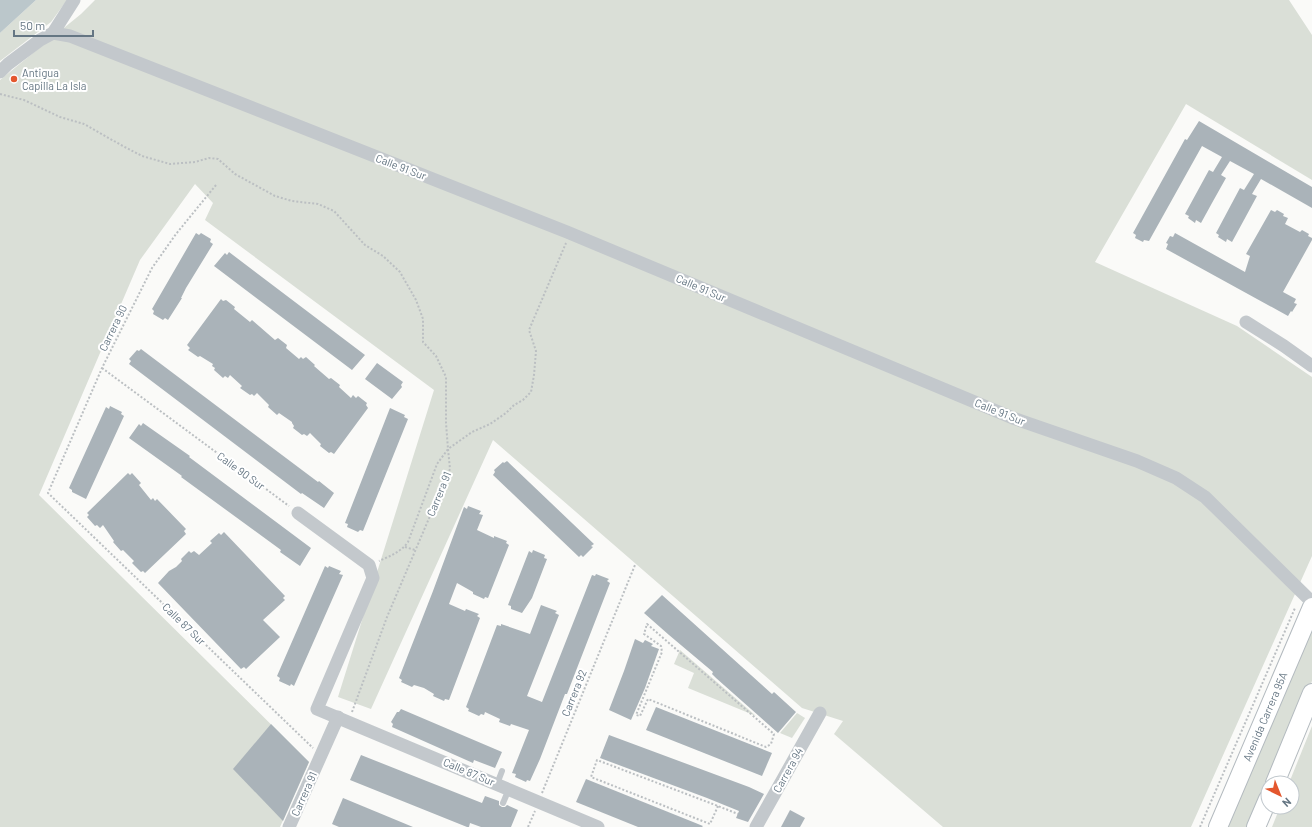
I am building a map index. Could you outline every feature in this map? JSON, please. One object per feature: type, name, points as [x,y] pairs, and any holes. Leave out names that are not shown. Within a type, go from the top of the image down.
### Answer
[{"type":"main road","name":"Avenida Carrera 95A","points":[[1218,827],[1312,607]]},
{"type":"main road","points":[[1278,775],[1312,693]]},
{"type":"main road","points":[[1256,827],[1261,815]]},
{"type":"street","points":[[0,72],[8,64],[40,40],[53,33],[74,0]]},
{"type":"street","name":"Calle 91 Sur","points":[[53,33],[70,36],[567,232],[1013,418],[1137,462],[1176,478],[1205,497],[1312,602]]},
{"type":"street","points":[[1246,322],[1312,366]]},
{"type":"street","points":[[298,513],[368,565]]},
{"type":"street","name":"Calle 87 Sur","points":[[368,565],[373,578],[317,709],[598,827]]},
{"type":"street","name":"Carrera 94","points":[[756,827],[820,713]]},
{"type":"street","name":"Carrera 91","points":[[289,827],[321,755],[343,719]]},
{"type":"lane","points":[[502,771],[503,803]]},
{"type":"path","name":"Carrera 91","points":[[0,94],[24,100],[60,116],[84,124],[142,156],[170,164],[195,162],[209,158],[218,159],[235,174],[276,196],[292,201],[318,204],[334,211],[365,245],[383,256],[400,272],[416,300],[423,320],[423,342],[436,356],[446,377],[446,423],[450,469],[343,719]]},
{"type":"path","name":"Carrera 90","points":[[48,493],[102,368],[152,268],[176,234],[216,185]]},
{"type":"path","points":[[368,565],[385,559],[404,547],[412,532],[437,464],[448,449],[472,432],[490,424],[506,413],[514,405],[523,400],[531,392],[536,351],[529,330],[566,242],[567,232]]},
{"type":"path","name":"Calle 90 Sur","points":[[102,368],[298,513]]},
{"type":"path","name":"Calle 87 Sur","points":[[48,493],[321,755]]},
{"type":"path","points":[[404,547],[416,550]]},
{"type":"path","name":"Carrera 92","points":[[528,827],[635,565]]},
{"type":"path","points":[[1200,827],[1302,592]]},
{"type":"path","points":[[647,624],[774,734],[771,744],[766,747],[648,699],[640,716],[636,715],[662,652],[661,646],[644,634],[647,624]]},
{"type":"path","points":[[718,806],[710,824],[591,777],[597,760],[718,806],[738,814]]},
{"type":"shaded area","points":[[0,0],[36,0],[0,33]]},
{"type":"shaded area","points":[[36,0],[67,0],[51,22],[0,61],[0,33]]},
{"type":"shaded area","points":[[95,0],[1289,0],[1312,35],[1312,180],[1186,104],[1095,262],[1237,326],[1312,377],[1312,556],[1191,827],[943,827],[834,734],[843,721],[802,708],[493,440],[371,709],[338,697],[434,390],[205,220],[213,203],[195,184],[140,260],[39,495],[309,762],[280,827],[0,827],[0,80],[81,14]]},
{"type":"shaded area","points":[[1312,621],[1312,681],[1273,775],[1260,775],[1260,805],[1251,827],[1224,827]]},
{"type":"shaded area","points":[[680,650],[756,716],[688,688],[694,673],[674,664]]},
{"type":"shaded area","points":[[797,713],[805,718],[792,738],[780,733]]},
{"type":"shaded area","points":[[1312,726],[1312,827],[1272,827],[1277,815],[1300,815],[1300,775],[1292,775]]},
{"type":"building","points":[[1199,121],[1312,187],[1312,208],[1261,179],[1252,194],[1257,196],[1232,242],[1227,239],[1226,242],[1218,237],[1219,235],[1216,233],[1240,188],[1244,190],[1254,174],[1230,161],[1221,175],[1226,178],[1201,223],[1196,220],[1195,223],[1185,214],[1209,170],[1213,172],[1222,157],[1202,146],[1149,241],[1144,240],[1143,242],[1135,238],[1136,235],[1133,233],[1185,139],[1187,140]]},
{"type":"building","points":[[1271,210],[1275,212],[1277,210],[1284,214],[1283,216],[1288,218],[1285,224],[1300,232],[1302,230],[1309,234],[1308,236],[1312,238],[1283,292],[1296,299],[1294,303],[1297,304],[1288,316],[1166,249],[1168,244],[1166,243],[1170,236],[1173,237],[1175,233],[1245,272],[1250,256],[1246,254]]},
{"type":"building","points":[[196,233],[199,235],[201,233],[211,239],[210,242],[213,244],[168,320],[165,318],[163,320],[153,314],[154,311],[152,309]]},
{"type":"building","points":[[229,252],[365,355],[352,370],[214,266],[225,253],[227,255]]},
{"type":"building","points":[[221,299],[223,301],[226,300],[235,307],[234,309],[250,322],[252,320],[275,340],[278,338],[287,345],[286,348],[299,359],[301,357],[303,359],[306,357],[329,379],[331,378],[340,385],[339,387],[351,398],[353,395],[356,398],[358,396],[367,403],[366,405],[368,408],[334,454],[331,452],[329,453],[320,446],[321,444],[310,433],[307,436],[304,434],[302,435],[293,428],[294,426],[292,422],[279,413],[277,415],[268,407],[269,405],[257,393],[254,396],[252,394],[250,395],[240,388],[242,386],[230,375],[228,378],[225,376],[223,378],[214,370],[215,368],[212,366],[213,364],[200,356],[198,357],[188,350],[190,348],[187,345]]},
{"type":"building","points":[[141,349],[334,493],[324,508],[302,493],[301,494],[129,364],[131,361],[129,359],[137,350],[139,351]]},
{"type":"building","points":[[377,363],[403,382],[401,385],[402,387],[392,399],[365,379]]},
{"type":"building","points":[[110,406],[122,412],[121,414],[124,416],[86,499],[72,492],[69,488],[106,407],[109,409]]},
{"type":"building","points":[[390,408],[405,415],[404,417],[408,419],[363,531],[360,530],[358,532],[347,527],[348,524],[345,523]]},
{"type":"building","points":[[143,423],[190,456],[189,457],[311,548],[300,566],[280,552],[281,550],[129,438],[139,424],[141,426]]},
{"type":"building","points":[[507,461],[594,544],[583,557],[581,555],[579,557],[493,475],[495,472],[494,470],[503,462],[504,463]]},
{"type":"building","points":[[128,473],[130,475],[132,473],[141,483],[139,485],[151,500],[153,498],[155,501],[157,499],[186,529],[184,531],[186,534],[145,573],[143,571],[141,572],[132,563],[134,561],[123,550],[121,551],[113,542],[114,541],[103,525],[100,528],[97,525],[95,526],[87,517],[89,515],[87,513]]},
{"type":"building","points":[[468,506],[481,511],[479,514],[483,515],[477,530],[494,538],[494,536],[507,541],[506,543],[509,545],[488,598],[485,597],[484,599],[473,594],[473,592],[457,583],[449,604],[465,611],[466,609],[479,614],[477,616],[480,618],[449,700],[445,699],[444,701],[433,696],[434,694],[424,688],[414,685],[412,687],[401,682],[402,680],[399,678],[464,507],[467,509]]},
{"type":"building","points":[[224,532],[285,596],[283,598],[285,600],[263,620],[280,637],[246,669],[244,667],[241,669],[158,583],[169,571],[182,561],[181,559],[189,551],[191,553],[194,551],[199,555],[212,543],[210,541],[219,533],[221,535]]},
{"type":"building","points":[[533,550],[545,555],[544,558],[547,559],[532,598],[522,613],[511,609],[511,606],[508,605],[529,551],[532,553]]},
{"type":"building","points":[[325,566],[341,571],[339,574],[343,575],[294,686],[291,684],[290,686],[279,681],[280,678],[277,676]]},
{"type":"building","points":[[596,574],[609,579],[607,581],[610,583],[540,759],[530,781],[527,780],[526,782],[515,777],[516,774],[512,773],[529,730],[499,722],[500,719],[485,712],[484,715],[481,714],[479,716],[468,711],[469,709],[466,707],[497,625],[501,626],[501,624],[530,634],[541,605],[557,611],[555,613],[559,615],[527,696],[542,702],[592,575],[595,576]]},
{"type":"building","points":[[662,595],[772,694],[774,692],[796,712],[778,733],[716,678],[712,674],[713,672],[644,613]]},
{"type":"building","points":[[635,639],[643,643],[645,640],[653,644],[651,646],[659,649],[645,688],[631,720],[609,710]]},
{"type":"building","points":[[656,707],[772,753],[762,776],[646,730]]},
{"type":"building","points":[[401,709],[502,752],[495,768],[474,760],[473,763],[392,727],[393,724],[391,722],[397,712]]},
{"type":"building","points":[[271,724],[309,762],[283,821],[233,769]]},
{"type":"building","points":[[609,735],[749,787],[764,794],[748,822],[736,818],[739,811],[600,758]]},
{"type":"building","points":[[361,755],[482,803],[485,796],[499,801],[499,805],[502,807],[507,805],[518,810],[511,827],[481,827],[470,823],[469,827],[467,827],[350,780]]},
{"type":"building","points":[[586,779],[703,826],[638,827],[576,802]]},
{"type":"building","points":[[343,798],[413,827],[339,827],[332,824]]},
{"type":"building","points":[[790,810],[805,818],[800,827],[781,827]]},
{"type":"place","name":"Antigua Capilla La Isla","points":[[14,79]]}]
